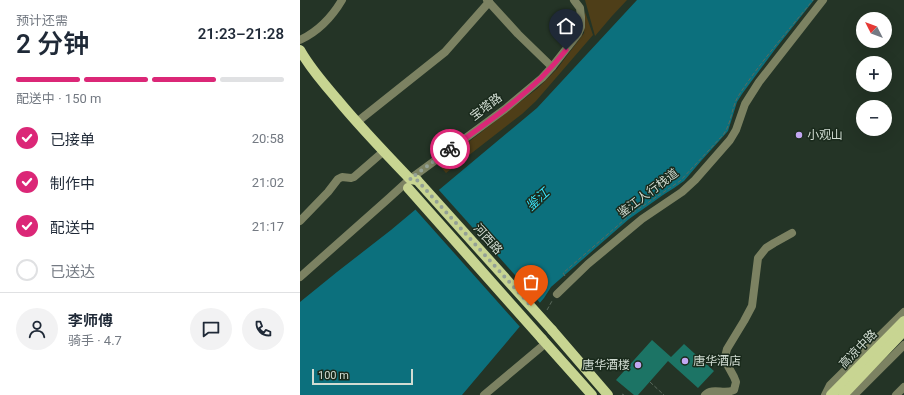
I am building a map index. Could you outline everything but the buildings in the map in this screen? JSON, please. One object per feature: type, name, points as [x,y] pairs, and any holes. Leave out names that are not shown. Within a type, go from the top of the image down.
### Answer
[{"type":"main road","name":"河西路","points":[[300,50],[328,89],[357,122],[552,330],[608,395]]},
{"type":"main road","name":"河西路","points":[[412,182],[544,341],[592,395]]},
{"type":"main road","name":"高凉中路","points":[[831,395],[866,354],[903,317]]},
{"type":"main road","name":"高凉中路","points":[[843,395],[902,345],[904,331]]},
{"type":"street","points":[[300,40],[317,30],[342,0]]},
{"type":"street","name":"宝塔路","points":[[301,275],[388,199],[505,109],[552,67],[578,34],[581,27],[580,8],[574,0]]},
{"type":"street","points":[[557,294],[588,264],[634,226],[682,192],[695,180],[730,140],[736,130],[745,104],[759,82],[823,0]]},
{"type":"street","points":[[357,122],[445,52],[488,1],[518,34],[552,67]]},
{"type":"street","points":[[300,221],[328,192],[338,179],[342,177],[354,177],[384,151]]},
{"type":"street","points":[[704,395],[707,392],[712,391],[724,393],[732,392],[734,390],[736,382],[725,357],[727,350],[752,306],[758,258],[766,248],[792,233]]},
{"type":"street","points":[[484,395],[544,341]]},
{"type":"street","points":[[854,395],[902,345]]},
{"type":"street","points":[[825,395],[830,385],[866,354]]},
{"type":"street","points":[[896,395],[904,387]]},
{"type":"path","name":"鉴江人行栈道","points":[[563,274],[631,214],[680,181],[723,135],[728,128],[737,97],[764,60],[813,0]]},
{"type":"path","points":[[650,382],[664,395]]},
{"type":"shaded area","points":[[585,0],[627,0],[595,36]]},
{"type":"shaded area","points":[[585,12],[593,35],[536,101],[522,114],[446,173],[439,165],[538,88],[557,69],[584,33]]},
{"type":"water","name":"鉴江","points":[[637,0],[814,0],[742,94],[737,102],[728,131],[684,181],[629,219],[551,287],[544,298],[462,395],[300,395],[300,302],[391,230],[537,108]]},
{"type":"pier","points":[[438,189],[541,304],[521,328],[414,208]]},
{"type":"way so far","points":[[450,149],[410,179],[417,180],[531,306]]},
{"type":"place","name":"小观山","points":[[799,135]]},
{"type":"place","name":"唐华酒店","points":[[685,361]]},
{"type":"place","name":"唐华酒楼","points":[[638,365]]},
{"type":"route","points":[[450,149],[505,109],[542,78],[566,50]]}]
